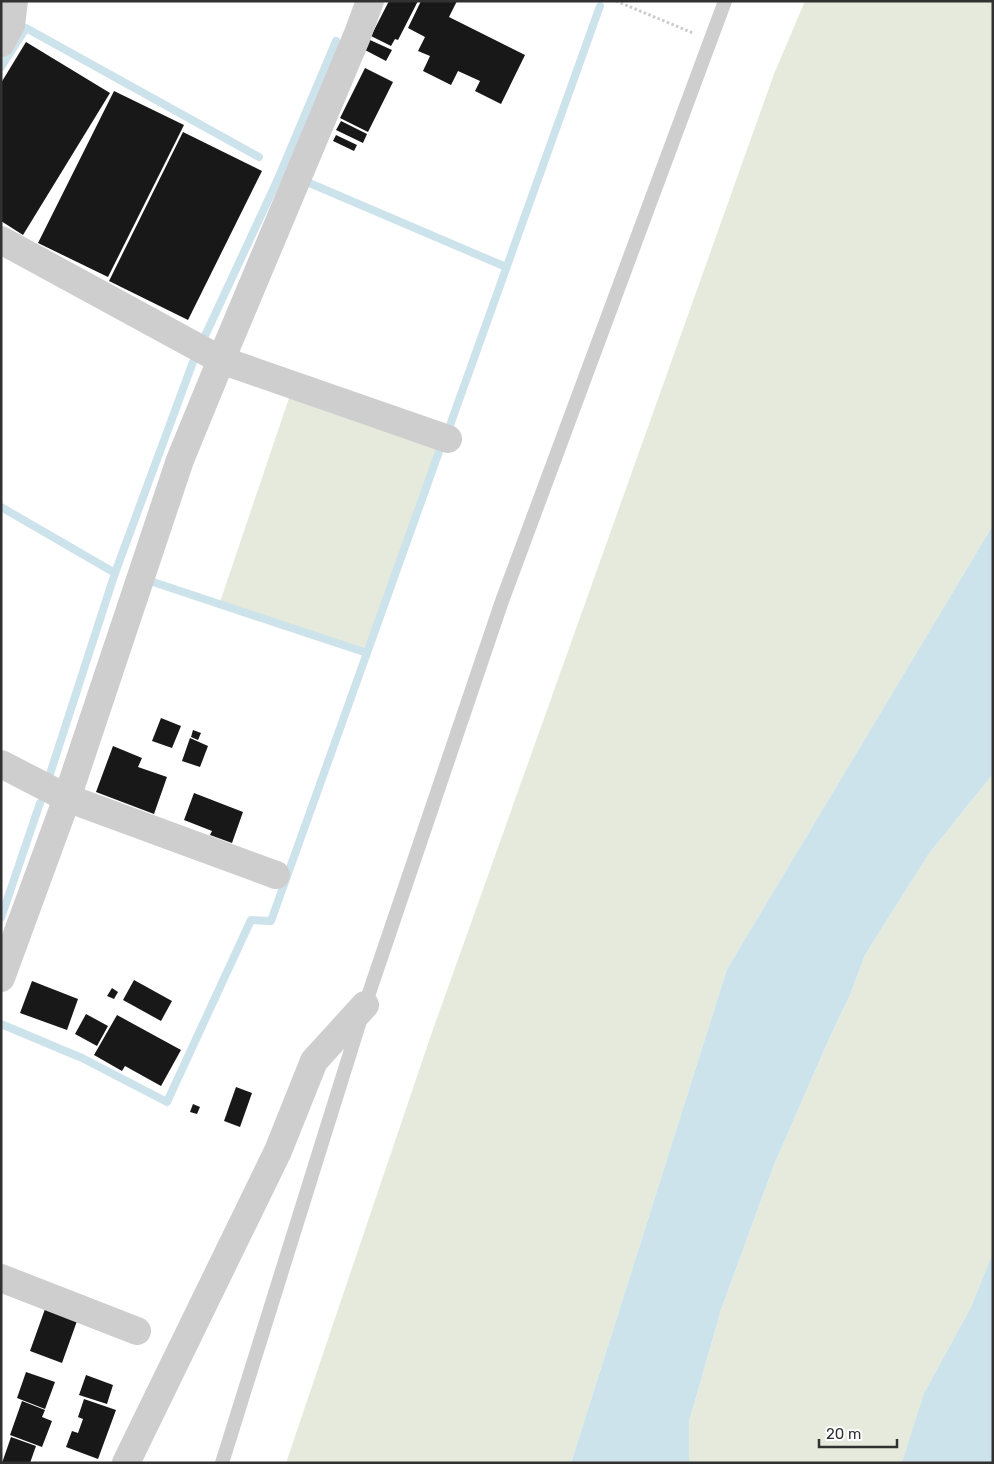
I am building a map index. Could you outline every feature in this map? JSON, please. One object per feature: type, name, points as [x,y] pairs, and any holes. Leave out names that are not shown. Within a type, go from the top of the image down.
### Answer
[{"type":"street","points":[[1,42],[11,25],[14,1]]},
{"type":"street","points":[[1,978],[67,798],[180,460],[358,36],[370,1]]},
{"type":"street","points":[[1,240],[221,360],[448,439]]},
{"type":"street","points":[[1,764],[67,798],[276,875]]},
{"type":"street","points":[[126,1463],[278,1151],[314,1061],[364,1005]]},
{"type":"street","points":[[1,1278],[137,1331]]},
{"type":"lane","points":[[222,1463],[364,1005],[502,601],[725,1]]},
{"type":"path","points":[[616,1],[710,40]]},
{"type":"shaded area","points":[[805,1],[993,1],[993,525],[727,969],[571,1463],[286,1463],[431,1035],[774,74]]},
{"type":"shaded area","points":[[291,392],[440,449],[367,653],[219,605]]},
{"type":"shaded area","points":[[993,774],[993,1252],[971,1307],[924,1393],[906,1456],[902,1463],[689,1463],[689,1422],[721,1310],[774,1165],[850,995],[865,955],[928,855]]},
{"type":"water","points":[[993,525],[993,774],[928,855],[865,955],[850,995],[774,1165],[721,1310],[689,1422],[689,1463],[571,1463],[727,969]]},
{"type":"water","points":[[993,1252],[993,1463],[902,1463],[924,1393],[971,1307]]},
{"type":"building","points":[[389,1],[418,1],[398,40],[395,39],[391,46],[371,36]]},
{"type":"building","points":[[421,1],[457,1],[449,17],[525,55],[501,104],[475,91],[480,81],[458,71],[451,85],[423,71],[430,56],[418,51],[425,37],[408,28]]},
{"type":"building","points":[[370,40],[392,50],[386,61],[365,50]]},
{"type":"building","points":[[26,42],[110,93],[23,235],[1,221],[1,83]]},
{"type":"building","points":[[365,68],[393,82],[368,132],[340,118]]},
{"type":"building","points":[[114,91],[184,125],[108,277],[38,243]]},
{"type":"building","points":[[341,121],[367,134],[363,143],[336,130]]},
{"type":"building","points":[[183,132],[262,171],[188,320],[109,281]]},
{"type":"building","points":[[336,135],[357,145],[354,151],[333,141]]},
{"type":"building","points":[[161,718],[181,726],[172,748],[152,741]]},
{"type":"building","points":[[193,730],[201,733],[198,740],[191,737]]},
{"type":"building","points":[[190,738],[208,746],[200,767],[182,761]]},
{"type":"building","points":[[113,746],[142,758],[138,767],[167,777],[154,814],[96,792]]},
{"type":"building","points":[[194,793],[243,812],[232,843],[210,835],[212,831],[184,820]]},
{"type":"building","points":[[134,980],[172,1001],[161,1021],[123,1000]]},
{"type":"building","points":[[32,981],[78,999],[67,1030],[20,1013]]},
{"type":"building","points":[[112,988],[118,992],[114,999],[107,996]]},
{"type":"building","points":[[86,1014],[108,1026],[97,1046],[75,1034]]},
{"type":"building","points":[[117,1015],[181,1050],[161,1086],[125,1066],[122,1071],[94,1055]]},
{"type":"building","points":[[236,1087],[252,1093],[240,1127],[224,1121]]},
{"type":"building","points":[[193,1104],[200,1107],[197,1114],[190,1112]]},
{"type":"building","points":[[45,1309],[77,1321],[62,1363],[30,1351]]},
{"type":"building","points":[[26,1372],[55,1382],[45,1409],[17,1398]]},
{"type":"building","points":[[86,1375],[113,1385],[107,1404],[79,1395]]},
{"type":"building","points":[[84,1399],[116,1410],[98,1459],[66,1447],[72,1431],[78,1433],[83,1419],[78,1417]]},
{"type":"building","points":[[22,1401],[45,1410],[42,1417],[52,1421],[42,1447],[10,1435]]},
{"type":"building","points":[[11,1437],[36,1446],[30,1463],[2,1463]]},
{"type":"waterway","points":[[449,428],[600,6]]},
{"type":"waterway","points":[[1,67],[26,28],[259,157]]},
{"type":"waterway","points":[[204,338],[277,181],[336,41]]},
{"type":"waterway","points":[[307,182],[506,267]]},
{"type":"waterway","points":[[48,780],[115,573],[193,362]]},
{"type":"waterway","points":[[1,1024],[82,1058],[167,1102],[251,920],[271,921],[440,449]]},
{"type":"waterway","points":[[1,507],[115,573]]},
{"type":"waterway","points":[[150,581],[367,653]]},
{"type":"waterway","points":[[1,918],[40,803]]}]
